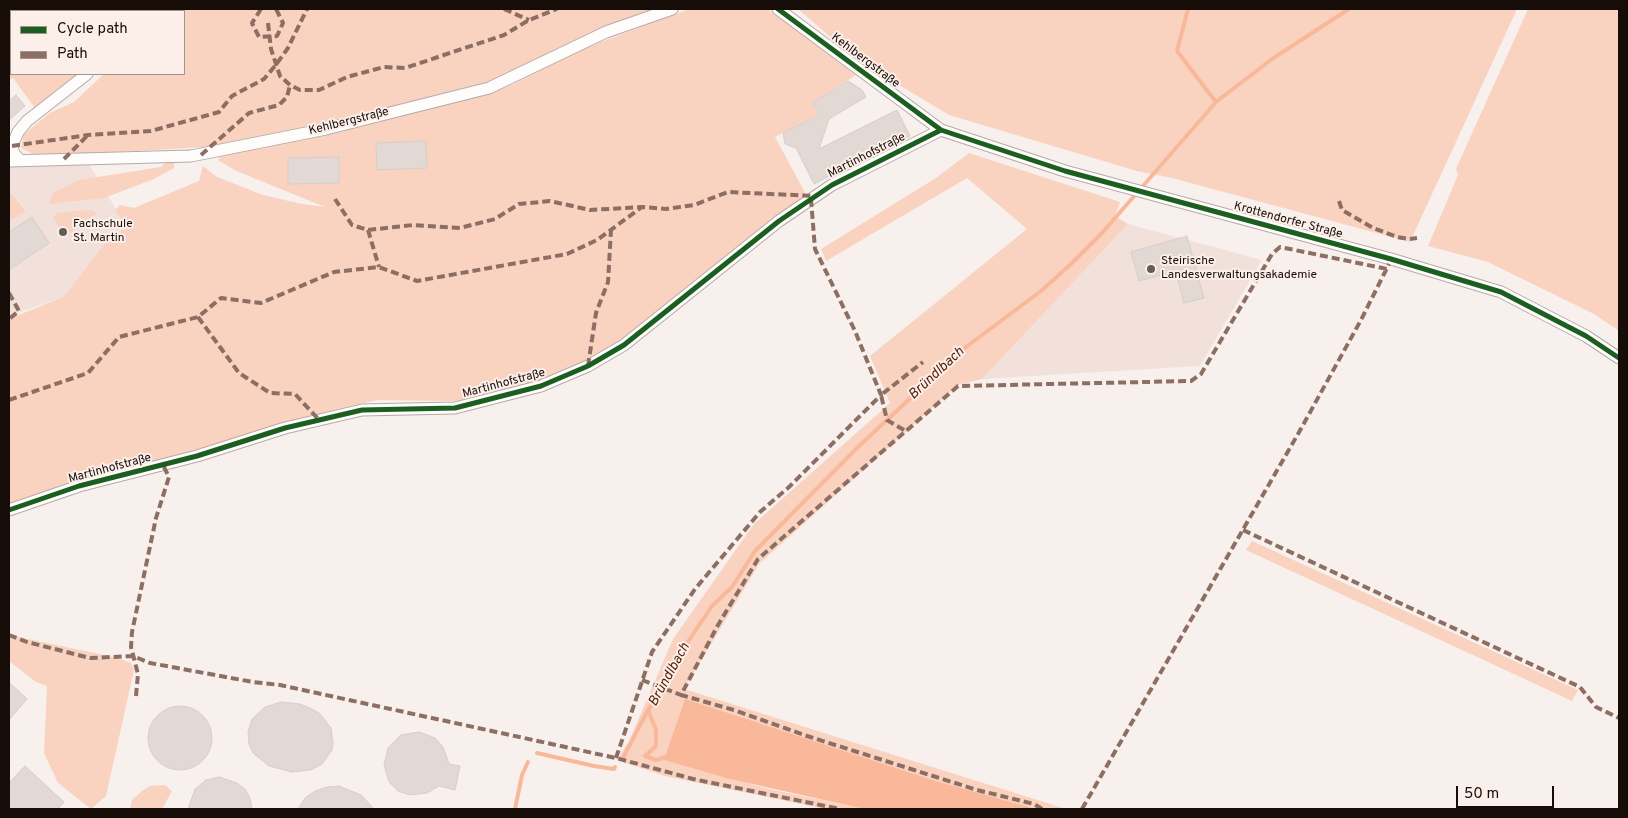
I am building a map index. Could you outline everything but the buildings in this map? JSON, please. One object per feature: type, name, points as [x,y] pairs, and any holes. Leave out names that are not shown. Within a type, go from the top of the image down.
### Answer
[{"type":"street","name":"Kehlbergstraße","points":[[14,161],[191,156],[326,129],[489,88],[606,32],[672,9]]},
{"type":"street","name":"Kehlbergstraße","points":[[778,9],[941,130]]},
{"type":"street","points":[[14,161],[12,146],[18,132],[28,121],[86,75]]},
{"type":"street","name":"Krottendorfer Straße","points":[[941,130],[1011,154],[1130,189],[1391,259],[1501,292],[1586,336],[1619,358]]},
{"type":"street","name":"Martinhofstraße","points":[[9,510],[79,486],[197,456],[285,428],[362,410],[455,408],[541,386],[588,366],[624,345],[779,221],[832,185],[941,130]]},
{"type":"shaded area","points":[[9,9],[48,9],[10,10],[10,75],[76,76],[35,108],[13,78],[9,81]]},
{"type":"shaded area","points":[[653,9],[558,48],[498,79],[347,119],[222,146],[101,153],[33,154],[21,148],[24,134],[50,113],[74,102],[103,75],[185,75],[185,10],[153,10]]},
{"type":"shaded area","points":[[689,9],[768,9],[856,75],[812,103],[819,115],[775,137],[808,198],[602,356],[543,383],[502,393],[454,401],[378,400],[340,408],[141,466],[69,483],[9,506],[9,319],[63,297],[109,238],[126,227],[115,210],[120,205],[134,208],[199,181],[203,166],[217,177],[263,195],[325,207],[234,170],[218,160],[221,155],[342,132],[410,110],[489,94],[516,83],[577,51]]},
{"type":"shaded area","points":[[798,9],[1517,9],[1410,242],[1172,178],[1137,171],[949,115],[856,59]]},
{"type":"shaded area","points":[[1528,9],[1619,9],[1619,331],[1594,314],[1488,262],[1428,246],[1458,175],[1456,169]]},
{"type":"shaded area","points":[[969,153],[1120,202],[1115,216],[1128,224],[982,379],[958,385],[759,564],[684,689],[1066,809],[1036,809],[933,780],[685,700],[665,760],[769,789],[864,809],[825,809],[665,776],[617,760],[629,741],[673,639],[754,524],[890,403],[870,356],[1027,229],[967,178],[826,261],[821,249],[936,178]]},
{"type":"shaded area","name":"Fachschule St. Martin","points":[[86,159],[126,226],[109,238],[63,297],[9,316],[9,221],[26,210],[9,190],[9,161]]},
{"type":"shaded area","points":[[168,161],[174,163],[174,168],[154,179],[104,198],[49,204],[53,193],[79,180],[161,167]]},
{"type":"shaded area","points":[[9,190],[26,211],[9,221]]},
{"type":"shaded area","points":[[95,211],[96,214],[65,236],[53,217],[57,213]]},
{"type":"shaded area","points":[[1128,224],[1262,260],[1200,366],[982,379]]},
{"type":"shaded area","points":[[1252,541],[1578,690],[1572,701],[1246,550]]},
{"type":"shaded area","points":[[9,635],[118,658],[131,663],[134,670],[106,796],[91,809],[58,783],[44,753],[47,686],[36,682],[9,661]]},
{"type":"shaded area","points":[[685,699],[933,780],[1036,809],[864,809],[730,779],[664,760]]},
{"type":"shaded area","points":[[165,785],[172,791],[162,809],[130,809],[132,800],[142,791],[150,786]]},
{"type":"waterway","name":"Bründlbach","points":[[624,756],[648,710],[664,687],[675,661],[712,606],[732,587],[755,551],[858,447],[962,350],[1041,291],[1071,264],[1102,233],[1216,102],[1177,51],[1188,9]]},
{"type":"waterway","points":[[1216,102],[1272,59],[1349,9]]},
{"type":"waterway","points":[[648,710],[656,730],[656,746],[645,756],[656,760],[666,757]]},
{"type":"waterway","name":"Bründlbach","points":[[537,753],[594,766],[614,769],[615,767]]},
{"type":"waterway","name":"Bründlbach","points":[[515,809],[522,775],[528,762]]},
{"type":"marked path","points":[[261,9],[252,23],[259,37],[277,36],[283,23],[276,9]]},
{"type":"marked path","points":[[12,146],[88,135],[151,131],[219,112],[232,96],[264,79],[288,48],[307,9]]},
{"type":"marked path","points":[[504,9],[529,20]]},
{"type":"marked path","points":[[268,23],[271,49],[280,76],[290,85],[300,90],[319,90],[347,77],[384,67],[405,68],[504,35],[529,20],[557,9]]},
{"type":"marked path","points":[[201,155],[249,113],[279,105],[287,97],[290,85]]},
{"type":"marked path","points":[[64,159],[88,135]]},
{"type":"marked path","points":[[335,199],[352,225],[368,230],[413,225],[460,228],[495,219],[519,204],[550,201],[590,210],[642,207],[666,209],[694,205],[728,192],[815,196]]},
{"type":"marked path","points":[[616,758],[652,652],[695,589],[760,512],[789,487],[881,395],[855,331],[815,249],[811,199]]},
{"type":"marked path","points":[[1339,201],[1342,210],[1373,228],[1397,237],[1417,238]]},
{"type":"marked path","points":[[9,400],[88,373],[119,337],[198,317],[221,298],[261,303],[334,272],[379,267],[417,281],[567,254],[597,240],[642,207]]},
{"type":"marked path","points":[[368,230],[379,267]]},
{"type":"marked path","points":[[588,366],[596,313],[608,282],[611,230]]},
{"type":"marked path","points":[[1042,809],[1034,804],[977,790],[807,736],[734,710],[681,695],[718,625],[758,559],[958,386],[1191,381],[1201,374],[1272,254],[1280,247],[1387,269]]},
{"type":"marked path","points":[[1082,809],[1298,434],[1361,320],[1389,264]]},
{"type":"marked path","points":[[9,293],[19,311],[9,319]]},
{"type":"marked path","points":[[198,317],[239,373],[270,393],[295,394],[320,421]]},
{"type":"marked path","points":[[904,430],[887,420],[881,395],[923,362]]},
{"type":"marked path","points":[[136,696],[138,674],[131,647],[132,632],[156,518],[169,477],[163,465]]},
{"type":"marked path","points":[[1243,530],[1580,687],[1596,707],[1619,718]]},
{"type":"marked path","points":[[9,635],[27,642],[90,658],[133,656],[150,663],[253,682],[280,685],[616,758],[693,779],[840,809]]},
{"type":"marked path","points":[[642,680],[681,695]]},
{"type":"cycle path","points":[[778,9],[941,130],[1065,171],[1391,259],[1501,292],[1586,336],[1619,358]]},
{"type":"cycle path","points":[[9,510],[79,486],[197,456],[285,428],[362,410],[455,408],[541,386],[588,366],[624,345],[779,221],[832,185],[941,130]]},
{"type":"place","name":"Fachschule St. Martin","points":[[63,232]]},
{"type":"place","name":"Steirische Landesverwaltungsakademie","points":[[1151,269]]}]
